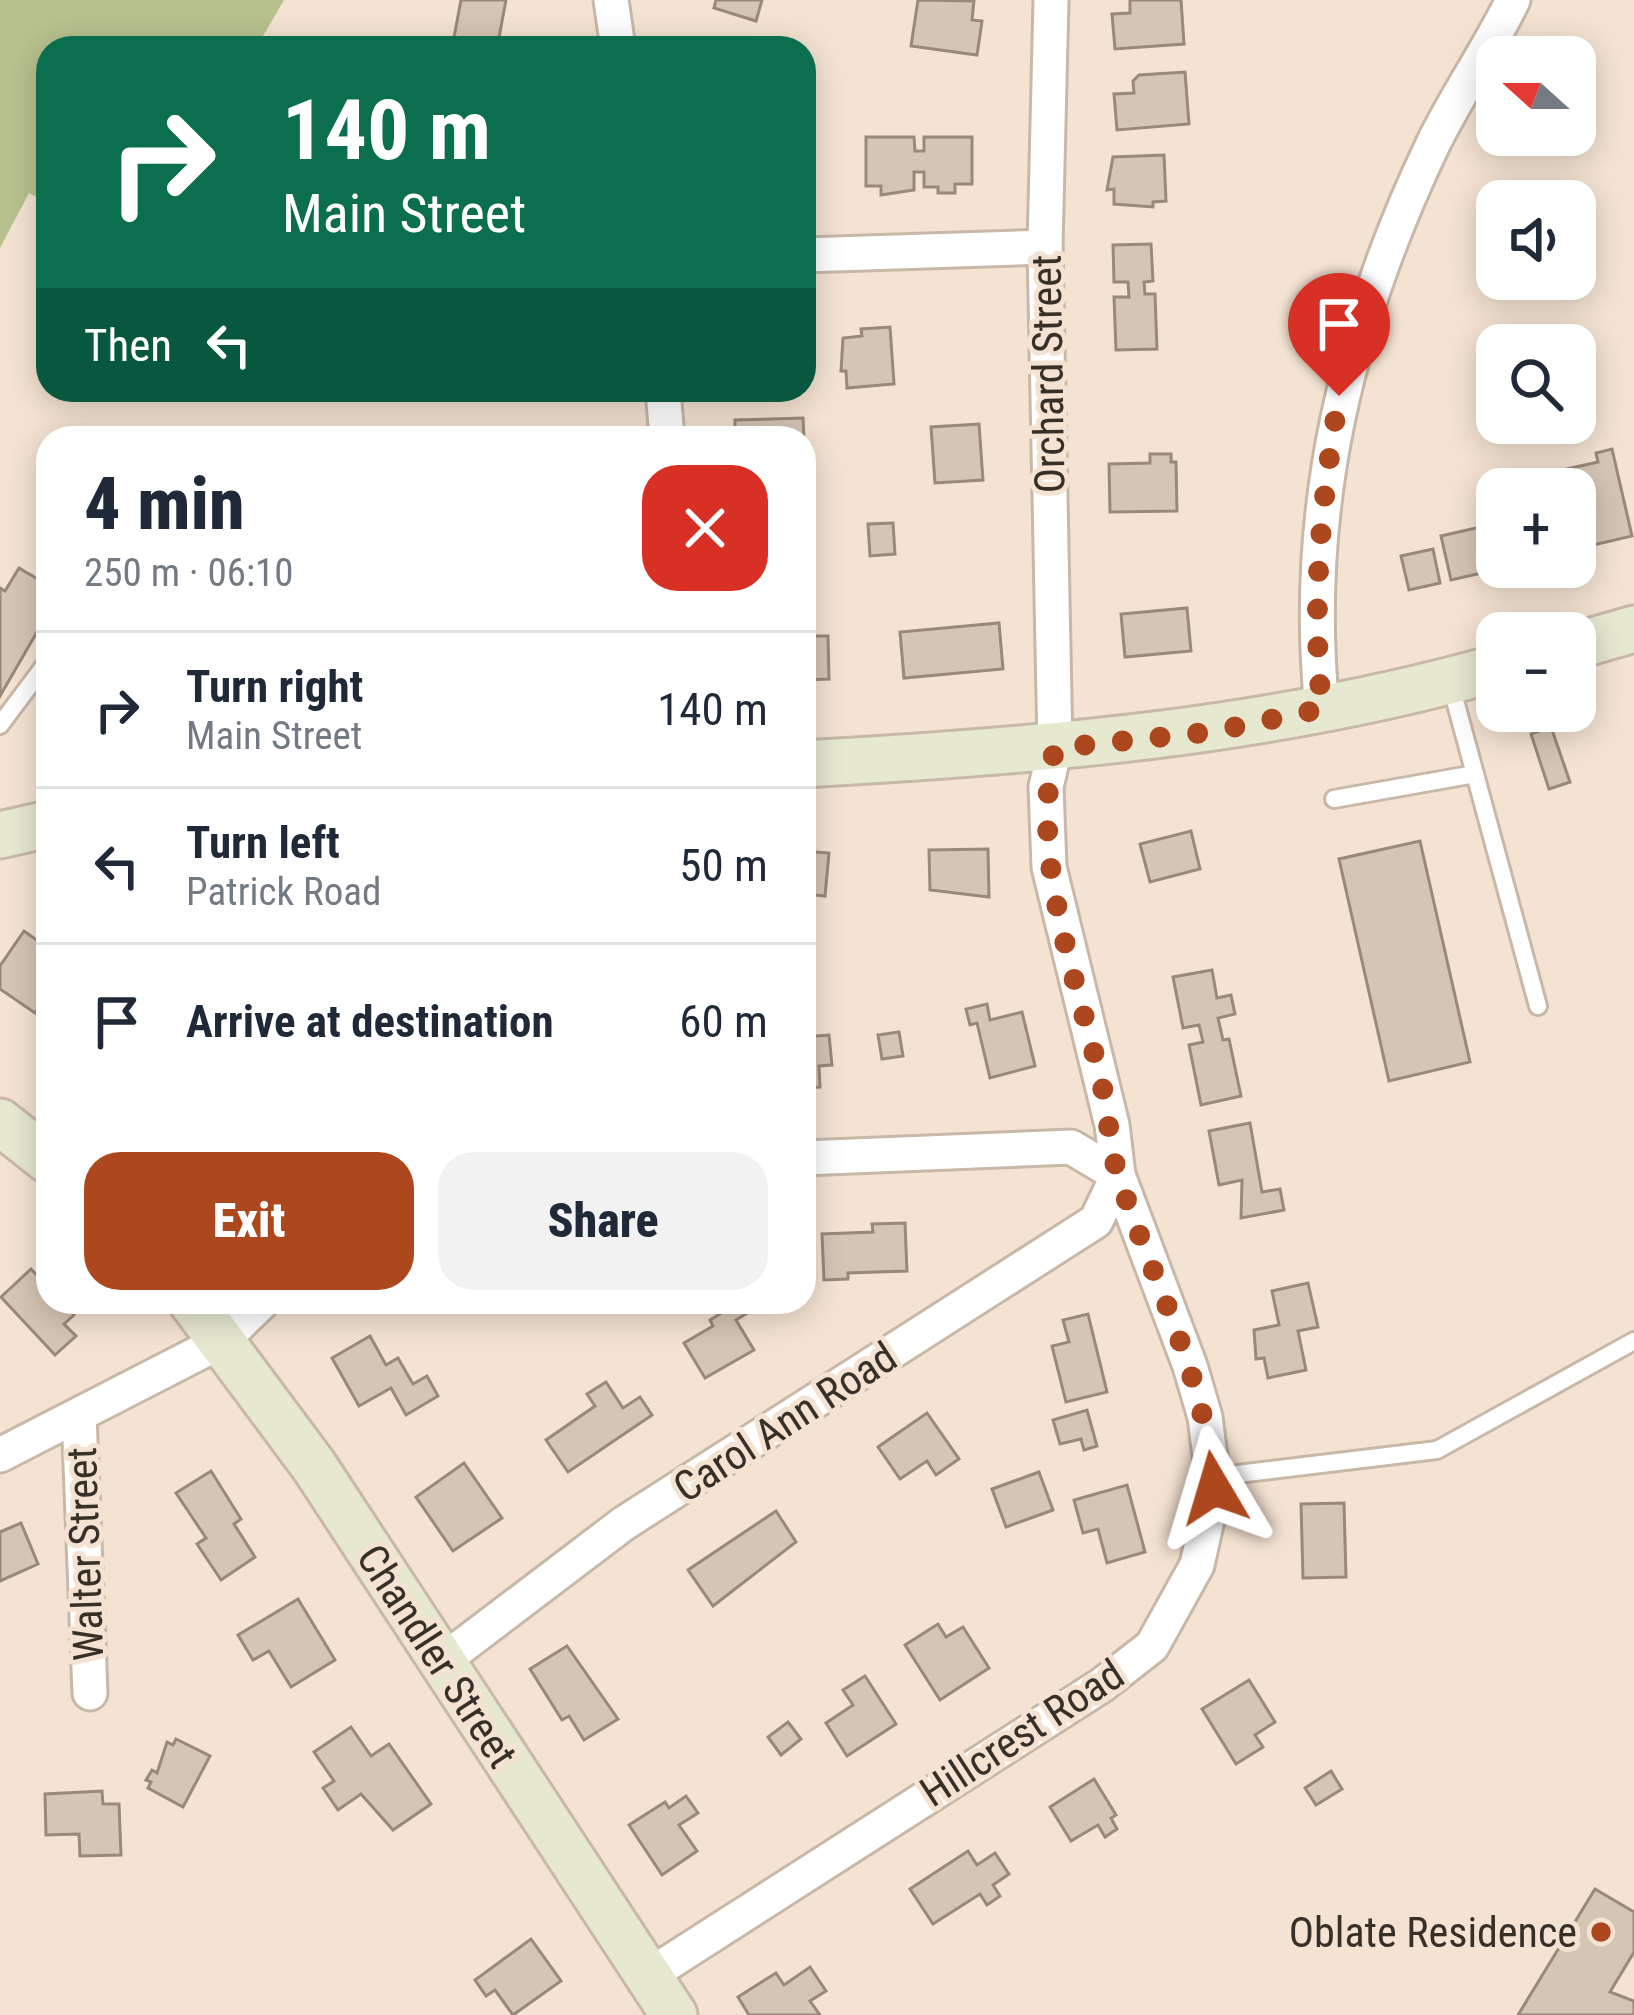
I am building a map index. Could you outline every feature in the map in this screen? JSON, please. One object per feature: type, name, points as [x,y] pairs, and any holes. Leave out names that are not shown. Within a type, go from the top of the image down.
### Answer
[{"type":"main road","points":[[1596,640],[1634,629]]},
{"type":"main road","points":[[816,763],[1055,748],[1210,732],[1476,674]]},
{"type":"main road","points":[[0,835],[36,827]]},
{"type":"main road","points":[[0,1121],[36,1150]]},
{"type":"main road","name":"Chandler Street","points":[[201,1314],[314,1466],[674,2015]]},
{"type":"street","points":[[611,0],[616,36]]},
{"type":"street","name":"Orchard Street","points":[[1051,0],[1045,247],[1055,748]]},
{"type":"street","points":[[1322,709],[1314,628],[1317,548],[1339,396],[1357,327],[1435,140],[1513,0]]},
{"type":"street","points":[[816,255],[1045,247]]},
{"type":"street","name":"Hillcrest Road","points":[[648,1976],[1102,1685],[1152,1646],[1197,1565],[1209,1525],[1214,1477],[1190,1366],[1118,1175],[1112,1125],[1049,867],[1046,787],[1055,748]]},
{"type":"street","points":[[816,1158],[1071,1148],[1118,1175]]},
{"type":"street","name":"Carol Ann Road","points":[[440,1663],[623,1524],[1096,1221],[1118,1175]]},
{"type":"street","points":[[0,1455],[222,1341],[250,1314]]},
{"type":"street","name":"Walter Street","points":[[80,1414],[90,1693]]},
{"type":"lane","points":[[0,724],[36,677]]},
{"type":"lane","points":[[1450,681],[1538,1006]]},
{"type":"lane","points":[[1334,799],[1475,774]]},
{"type":"lane","points":[[1214,1477],[1437,1450],[1634,1341]]},
{"type":"green space","points":[[0,0],[284,0],[263,36],[36,36],[36,197],[29,193],[0,248]]},
{"type":"building","points":[[461,0],[506,0],[499,36],[454,36]]},
{"type":"building","points":[[716,0],[762,0],[756,21],[714,8]]},
{"type":"building","points":[[918,0],[974,1],[972,20],[982,21],[977,55],[911,46]]},
{"type":"building","points":[[1130,0],[1181,0],[1184,44],[1115,49],[1112,14],[1130,13]]},
{"type":"building","points":[[1185,72],[1189,124],[1117,130],[1114,94],[1134,93],[1133,81],[1139,75]]},
{"type":"building","points":[[866,137],[914,137],[915,151],[924,151],[924,137],[972,137],[972,184],[955,184],[955,193],[938,193],[938,187],[924,187],[924,172],[914,172],[914,190],[881,195],[881,186],[866,186]]},
{"type":"building","points":[[1164,155],[1166,201],[1153,202],[1153,207],[1114,204],[1114,189],[1107,190],[1113,157]]},
{"type":"building","points":[[1151,244],[1153,281],[1144,282],[1145,294],[1155,294],[1157,349],[1116,350],[1114,297],[1129,297],[1128,282],[1114,282],[1113,245]]},
{"type":"building","points":[[890,327],[894,384],[847,388],[846,371],[841,371],[843,338],[862,336],[861,329]]},
{"type":"building","points":[[803,418],[803,426],[735,426],[735,420]]},
{"type":"building","points":[[979,424],[983,480],[935,483],[931,427]]},
{"type":"building","points":[[1612,449],[1632,536],[1596,544],[1596,468],[1571,468],[1598,462],[1596,453]]},
{"type":"building","points":[[1150,454],[1171,454],[1171,462],[1176,462],[1177,511],[1110,512],[1109,464],[1150,463]]},
{"type":"building","points":[[893,523],[895,554],[870,556],[868,524]]},
{"type":"building","points":[[1476,528],[1476,574],[1451,580],[1441,536]]},
{"type":"building","points":[[1433,549],[1440,583],[1409,590],[1401,556]]},
{"type":"building","points":[[19,568],[36,578],[36,634],[0,696],[0,588],[5,591]]},
{"type":"building","points":[[1187,608],[1191,651],[1125,657],[1121,614]]},
{"type":"building","points":[[999,623],[1003,669],[904,678],[900,632]]},
{"type":"building","points":[[816,636],[828,636],[829,679],[816,680]]},
{"type":"building","points":[[1553,732],[1570,782],[1549,789],[1531,734]]},
{"type":"building","points":[[1191,831],[1200,869],[1150,882],[1140,844]]},
{"type":"building","points":[[1420,841],[1470,1062],[1389,1081],[1339,859]]},
{"type":"building","points":[[988,849],[989,897],[930,890],[929,850]]},
{"type":"building","points":[[816,852],[829,853],[825,896],[816,895]]},
{"type":"building","points":[[24,931],[36,940],[35,1013],[0,989],[0,966]]},
{"type":"building","points":[[1212,970],[1217,998],[1231,995],[1235,1014],[1218,1018],[1223,1040],[1229,1039],[1241,1096],[1201,1105],[1189,1045],[1203,1042],[1199,1025],[1183,1028],[1173,977]]},
{"type":"building","points":[[987,1004],[990,1020],[1022,1012],[1035,1066],[990,1078],[977,1023],[970,1025],[966,1009]]},
{"type":"building","points":[[899,1032],[903,1056],[882,1059],[878,1035]]},
{"type":"building","points":[[829,1035],[832,1065],[819,1066],[820,1087],[816,1087],[816,1036]]},
{"type":"building","points":[[1250,1123],[1262,1192],[1280,1189],[1284,1210],[1241,1218],[1242,1180],[1219,1185],[1209,1131]]},
{"type":"building","points":[[905,1223],[907,1271],[848,1273],[848,1279],[824,1280],[822,1234],[873,1232],[872,1224]]},
{"type":"building","points":[[31,1269],[36,1274],[36,1314],[73,1314],[64,1324],[76,1336],[55,1355],[1,1297]]},
{"type":"building","points":[[1308,1283],[1318,1327],[1298,1331],[1306,1370],[1268,1378],[1264,1358],[1256,1359],[1254,1330],[1279,1325],[1272,1291]]},
{"type":"building","points":[[720,1314],[746,1314],[736,1320],[754,1350],[705,1378],[684,1343],[713,1326],[710,1320]]},
{"type":"building","points":[[1088,1314],[1107,1392],[1066,1402],[1052,1346],[1069,1342],[1063,1320]]},
{"type":"building","points":[[370,1336],[386,1365],[398,1358],[413,1384],[427,1376],[438,1396],[406,1415],[391,1388],[359,1406],[332,1358]]},
{"type":"building","points":[[606,1382],[623,1408],[640,1397],[652,1415],[568,1472],[546,1440],[595,1406],[587,1394]]},
{"type":"building","points":[[1087,1410],[1097,1446],[1084,1450],[1081,1439],[1060,1444],[1053,1420]]},
{"type":"building","points":[[927,1413],[959,1459],[936,1475],[927,1461],[900,1479],[878,1447]]},
{"type":"building","points":[[464,1463],[502,1518],[453,1551],[416,1497]]},
{"type":"building","points":[[211,1471],[241,1519],[234,1524],[255,1557],[221,1580],[197,1544],[206,1538],[176,1493]]},
{"type":"building","points":[[1039,1472],[1053,1510],[1006,1527],[992,1489]]},
{"type":"building","points":[[1127,1485],[1145,1552],[1107,1563],[1098,1529],[1083,1533],[1074,1500]]},
{"type":"building","points":[[1344,1503],[1346,1577],[1303,1578],[1301,1504]]},
{"type":"building","points":[[776,1511],[796,1542],[713,1606],[688,1570]]},
{"type":"building","points":[[21,1523],[38,1564],[0,1581],[0,1532]]},
{"type":"building","points":[[298,1599],[335,1660],[291,1687],[269,1651],[253,1660],[238,1635]]},
{"type":"building","points":[[938,1624],[946,1637],[963,1627],[989,1668],[940,1700],[905,1645]]},
{"type":"building","points":[[567,1646],[618,1719],[584,1740],[569,1716],[562,1720],[530,1669]]},
{"type":"building","points":[[865,1676],[896,1724],[847,1756],[826,1723],[853,1705],[843,1690]]},
{"type":"building","points":[[1249,1680],[1275,1722],[1255,1735],[1263,1747],[1236,1764],[1202,1709]]},
{"type":"building","points":[[788,1722],[801,1739],[781,1755],[768,1737]]},
{"type":"building","points":[[351,1727],[371,1756],[389,1744],[431,1804],[393,1830],[361,1794],[338,1810],[323,1788],[334,1781],[314,1752]]},
{"type":"building","points":[[176,1739],[210,1756],[183,1807],[148,1788],[151,1782],[146,1780],[152,1770],[157,1773],[167,1742],[173,1745]]},
{"type":"building","points":[[1331,1771],[1342,1789],[1316,1805],[1305,1788]]},
{"type":"building","points":[[1094,1779],[1116,1815],[1111,1818],[1117,1829],[1105,1837],[1098,1825],[1071,1841],[1050,1807]]},
{"type":"building","points":[[102,1791],[103,1804],[119,1804],[121,1855],[80,1856],[79,1834],[46,1835],[45,1794]]},
{"type":"building","points":[[686,1796],[698,1813],[679,1825],[697,1851],[662,1875],[629,1825],[665,1802],[669,1808]]},
{"type":"building","points":[[968,1851],[977,1865],[995,1853],[1009,1874],[993,1885],[1000,1896],[987,1905],[980,1894],[933,1924],[910,1889]]},
{"type":"building","name":"Oblate Residence","points":[[1595,1889],[1634,1912],[1634,1952],[1610,1992],[1634,2001],[1634,2015],[1518,2015]]},
{"type":"building","points":[[531,1939],[561,1981],[513,2015],[495,1990],[486,1996],[475,1980]]},
{"type":"building","points":[[810,1967],[826,1991],[810,2001],[820,2015],[749,2015],[738,1997],[776,1973],[784,1985]]},
{"type":"place","name":"Oblate Residence","points":[[1601,1932]]},
{"type":"route","points":[[1214,1488],[1205,1417],[1190,1366],[1118,1175],[1112,1125],[1049,867],[1046,787],[1055,748],[1210,732],[1322,709],[1314,628],[1317,548],[1339,396]]}]
